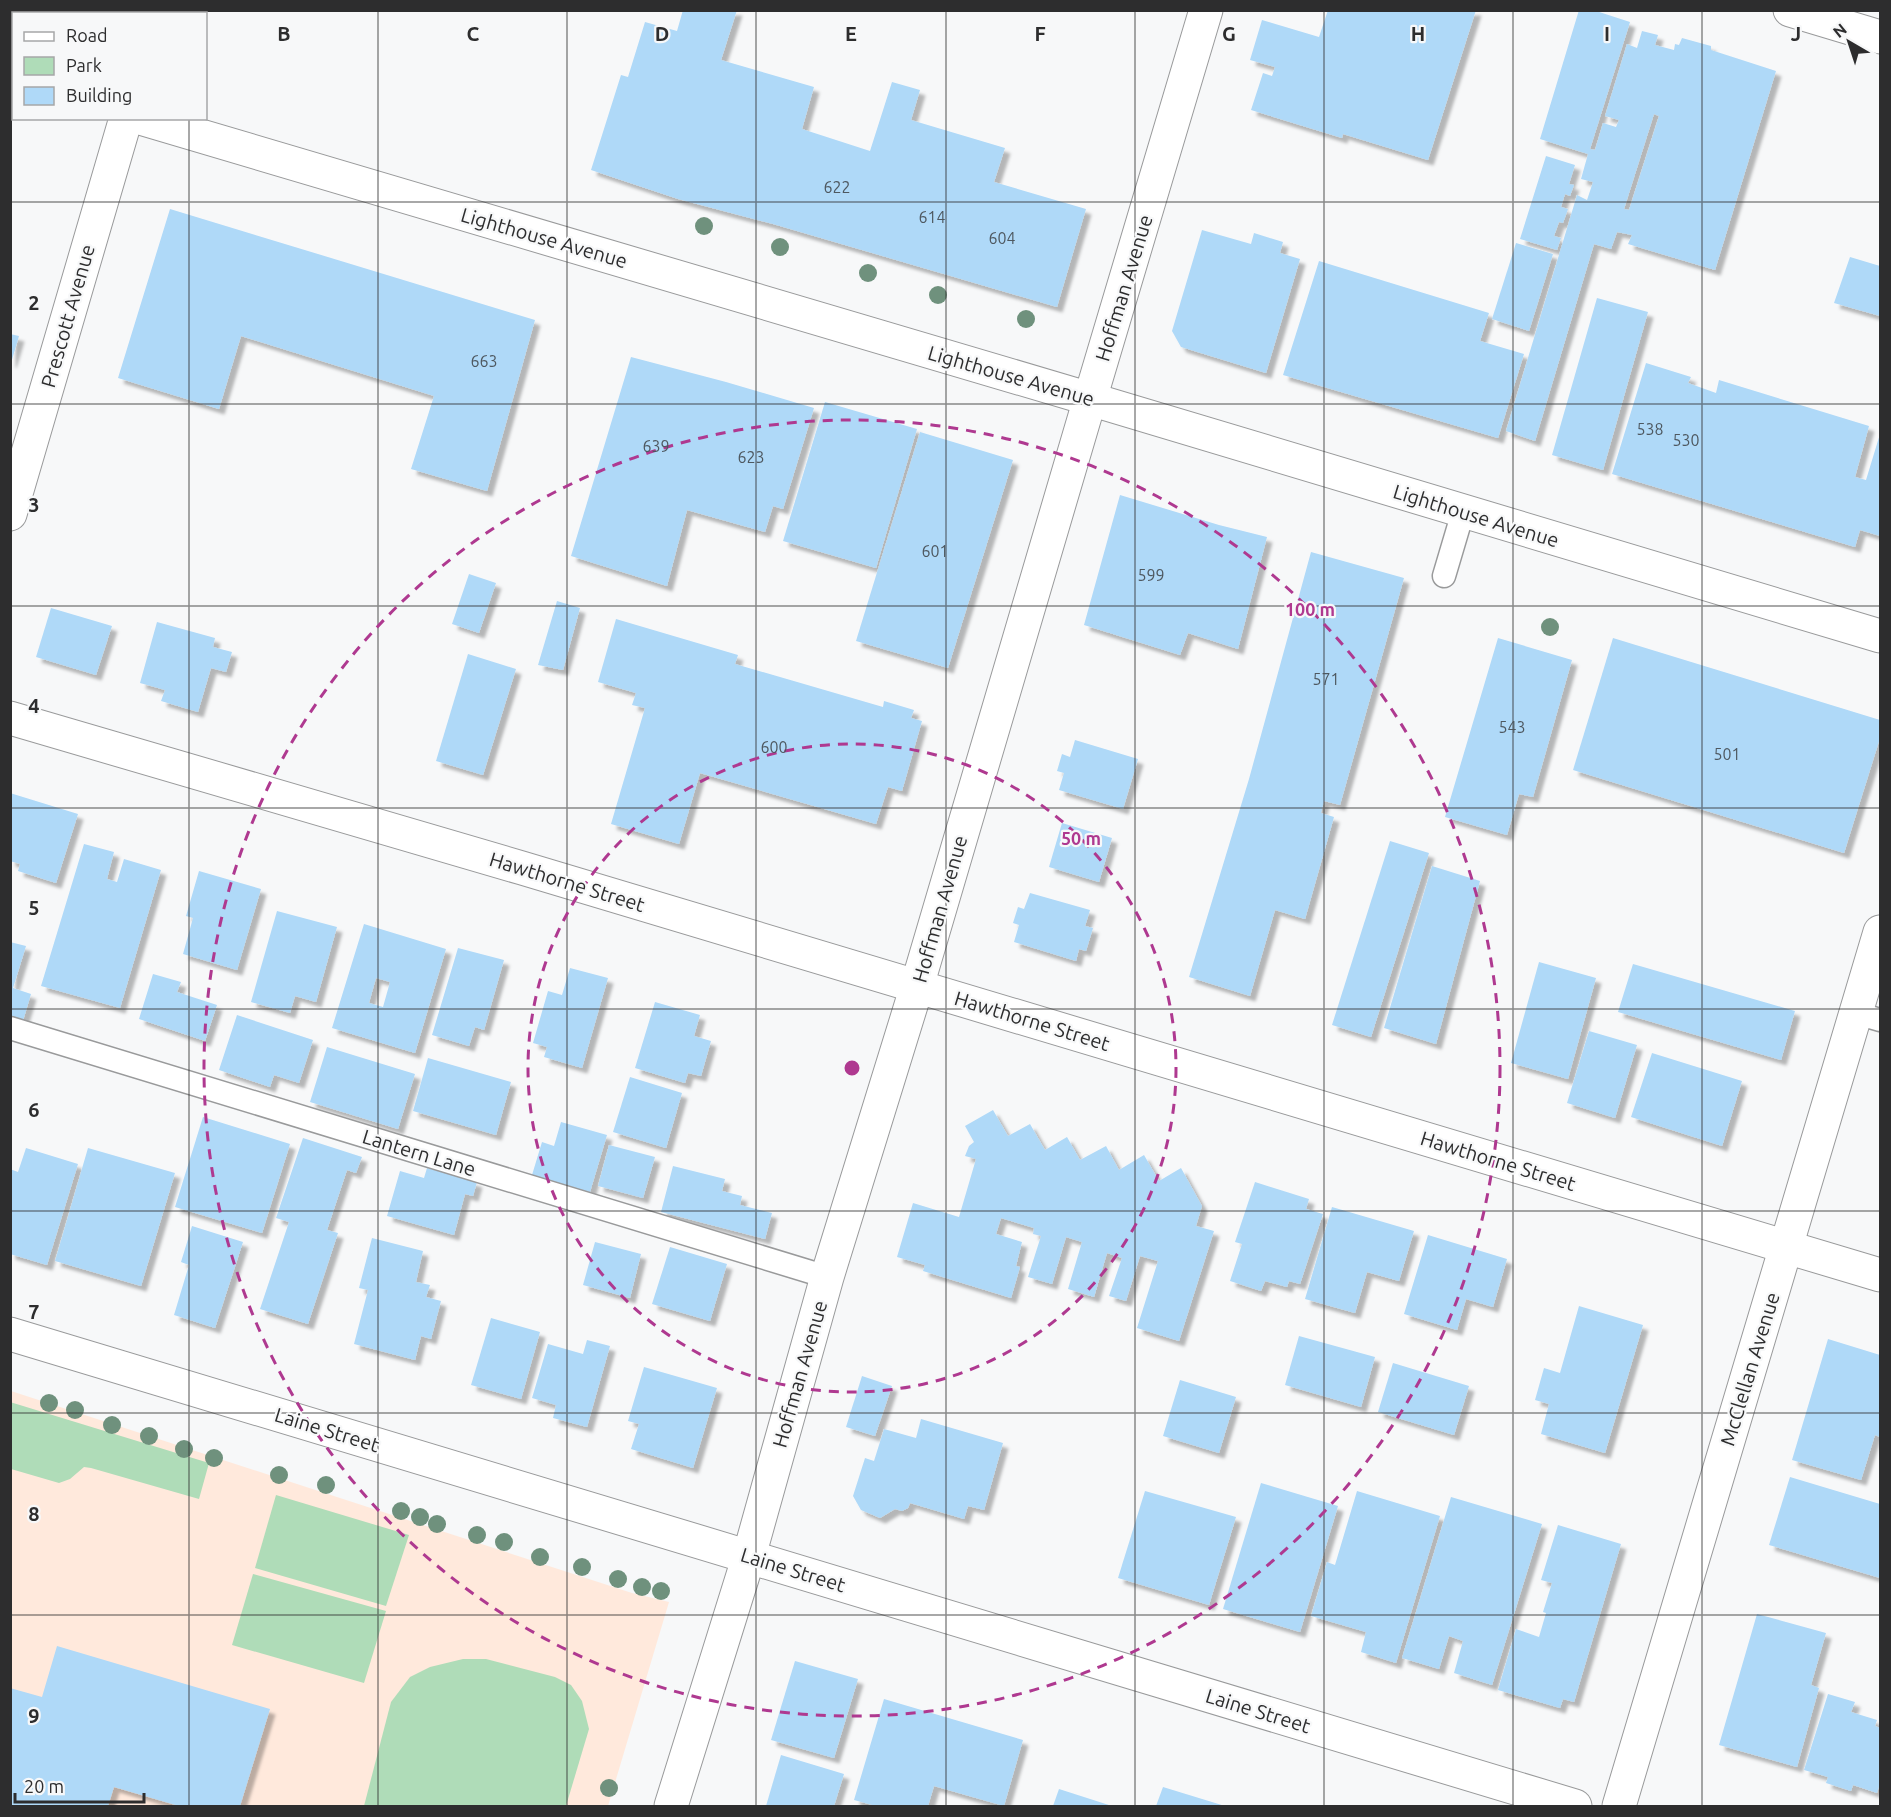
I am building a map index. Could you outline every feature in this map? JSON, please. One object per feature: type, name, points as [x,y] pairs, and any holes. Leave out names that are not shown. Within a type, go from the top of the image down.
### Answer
[{"type":"street","name":"Hoffman Avenue","points":[[671,1806],[749,1556],[827,1277],[917,986],[1206,10]]},
{"type":"street","points":[[1790,10],[1881,38]]},
{"type":"street","name":"Prescott Avenue","points":[[10,514],[125,120]]},
{"type":"street","name":"Lighthouse Avenue","points":[[147,120],[1881,636]]},
{"type":"street","name":"Hawthorne Street","points":[[10,718],[917,986],[1881,1275]]},
{"type":"street","name":"McClellan Avenue","points":[[1619,1806],[1785,1247],[1868,1017],[1881,932]]},
{"type":"street","name":"Laine Street","points":[[10,1334],[1575,1806]]},
{"type":"lane","points":[[1444,576],[1463,512]]},
{"type":"lane","name":"Lantern Lane","points":[[10,1028],[827,1277]]},
{"type":"shaded area","points":[[11,1391],[632,1593],[669,1602],[608,1806],[11,1806]]},
{"type":"green space","points":[[10,1402],[209,1463],[199,1499],[91,1468],[84,1467],[70,1479],[59,1483],[11,1469]]},
{"type":"green space","points":[[276,1495],[409,1535],[386,1606],[255,1568]]},
{"type":"green space","points":[[253,1574],[386,1611],[364,1683],[232,1645]]},
{"type":"green space","points":[[463,1659],[486,1659],[555,1677],[571,1685],[582,1701],[589,1729],[566,1806],[364,1806],[391,1702],[410,1677],[430,1667]]},
{"type":"building","points":[[683,10],[737,10],[721,60],[814,87],[802,129],[870,151],[892,82],[920,90],[911,120],[1005,148],[994,182],[1086,209],[1057,307],[773,224],[678,199],[591,170],[621,75],[628,77],[645,22],[677,31]]},
{"type":"building","points":[[1328,10],[1476,10],[1428,160],[1343,134],[1342,138],[1251,110],[1263,73],[1272,76],[1275,67],[1250,60],[1262,20],[1319,37]]},
{"type":"building","points":[[1579,10],[1593,10],[1630,22],[1590,149],[1595,150],[1603,123],[1616,127],[1619,120],[1605,116],[1627,44],[1637,48],[1642,31],[1658,35],[1655,45],[1674,50],[1675,44],[1679,45],[1682,38],[1711,46],[1711,50],[1776,71],[1715,270],[1628,244],[1632,235],[1617,232],[1611,249],[1594,244],[1535,441],[1506,431],[1577,195],[1587,200],[1593,182],[1581,179],[1588,154],[1540,139]],"holes":[[[1654,114],[1659,116],[1629,210],[1624,209]]]},
{"type":"building","points":[[1546,156],[1575,165],[1569,184],[1574,185],[1570,196],[1565,194],[1561,207],[1568,209],[1563,223],[1559,222],[1554,236],[1561,238],[1557,250],[1520,239]]},
{"type":"building","points":[[170,209],[535,320],[487,491],[411,469],[434,396],[241,336],[219,409],[118,378]]},
{"type":"building","points":[[1202,230],[1251,244],[1254,233],[1283,242],[1280,253],[1300,259],[1266,373],[1181,347],[1172,331]]},
{"type":"building","points":[[1516,243],[1553,254],[1529,331],[1492,319]]},
{"type":"building","points":[[1850,257],[1880,266],[1880,316],[1834,303]]},
{"type":"building","points":[[1319,261],[1489,313],[1480,341],[1524,354],[1498,438],[1283,375]]},
{"type":"building","points":[[1597,298],[1648,312],[1603,470],[1552,455]]},
{"type":"building","points":[[10,334],[19,336],[11,363],[10,362]]},
{"type":"building","points":[[631,357],[814,408],[783,509],[773,506],[765,532],[687,510],[667,586],[571,556]]},
{"type":"building","points":[[1646,363],[1691,377],[1688,383],[1716,393],[1719,380],[1869,426],[1855,477],[1866,480],[1880,434],[1880,536],[1860,530],[1855,547],[1612,474]]},
{"type":"building","points":[[825,402],[917,429],[876,568],[783,541]]},
{"type":"building","points":[[920,432],[1013,460],[948,668],[856,641]]},
{"type":"building","points":[[1120,495],[1267,537],[1238,649],[1188,633],[1180,655],[1084,625]]},
{"type":"building","points":[[1311,552],[1404,578],[1340,805],[1324,801],[1321,813],[1334,817],[1305,919],[1275,910],[1250,996],[1189,977],[1249,779]]},
{"type":"building","points":[[469,574],[496,583],[479,633],[452,624]]},
{"type":"building","points":[[557,601],[580,608],[563,670],[538,665]]},
{"type":"building","points":[[51,608],[112,626],[96,675],[36,657]]},
{"type":"building","points":[[616,619],[738,655],[735,664],[883,707],[884,701],[914,710],[911,718],[922,721],[902,791],[888,787],[876,824],[700,773],[679,844],[611,824],[645,708],[632,705],[636,693],[598,682]]},
{"type":"building","points":[[157,622],[215,638],[213,647],[232,652],[226,672],[211,668],[198,712],[161,701],[165,690],[140,683]]},
{"type":"building","points":[[1498,638],[1572,660],[1533,797],[1519,794],[1507,835],[1445,817]]},
{"type":"building","points":[[1613,638],[1880,720],[1880,738],[1844,853],[1573,770]]},
{"type":"building","points":[[468,654],[516,669],[483,775],[436,761]]},
{"type":"building","points":[[1075,740],[1138,759],[1123,809],[1059,790],[1064,773],[1057,771],[1062,754],[1070,757]]},
{"type":"building","points":[[10,793],[78,814],[56,883],[18,871],[20,864],[10,861]]},
{"type":"building","points":[[1062,823],[1112,838],[1099,882],[1049,867]]},
{"type":"building","points":[[1390,841],[1429,853],[1371,1037],[1332,1025]]},
{"type":"building","points":[[84,844],[114,852],[107,879],[117,882],[124,859],[161,870],[120,1008],[41,986]]},
{"type":"building","points":[[1432,866],[1480,881],[1436,1044],[1384,1028]]},
{"type":"building","points":[[199,871],[261,889],[237,970],[183,954],[193,918],[186,916]]},
{"type":"building","points":[[1030,893],[1090,910],[1085,926],[1093,928],[1086,951],[1079,949],[1076,961],[1014,942],[1019,925],[1013,923],[1018,907],[1024,909]]},
{"type":"building","points":[[277,911],[337,927],[316,1002],[295,996],[290,1013],[251,1002]]},
{"type":"building","points":[[364,924],[446,949],[415,1053],[332,1028]],"holes":[[[376,978],[390,982],[383,1007],[369,1003]]]},
{"type":"building","points":[[10,942],[26,946],[13,988],[31,994],[22,1024],[10,1020]]},
{"type":"building","points":[[458,948],[504,960],[484,1030],[475,1027],[469,1046],[432,1035]]},
{"type":"building","points":[[1539,962],[1596,978],[1568,1079],[1511,1063]]},
{"type":"building","points":[[1633,964],[1795,1011],[1781,1060],[1618,1012]]},
{"type":"building","points":[[570,968],[608,978],[582,1068],[544,1057],[547,1047],[533,1043],[548,991],[562,995]]},
{"type":"building","points":[[153,974],[181,982],[177,992],[217,1005],[205,1041],[139,1019]]},
{"type":"building","points":[[655,1002],[700,1015],[694,1036],[711,1041],[701,1076],[688,1073],[685,1083],[635,1068]]},
{"type":"building","points":[[237,1015],[313,1040],[299,1083],[274,1075],[270,1087],[219,1070]]},
{"type":"building","points":[[1589,1031],[1637,1045],[1615,1118],[1567,1103]]},
{"type":"building","points":[[327,1047],[415,1074],[398,1129],[310,1102]]},
{"type":"building","points":[[1652,1053],[1742,1081],[1722,1146],[1631,1117]]},
{"type":"building","points":[[428,1058],[511,1082],[496,1135],[413,1111]]},
{"type":"building","points":[[630,1077],[682,1093],[666,1148],[613,1132]]},
{"type":"building","points":[[993,1110],[1008,1136],[1030,1124],[1045,1150],[1067,1137],[1080,1160],[1106,1146],[1119,1170],[1144,1155],[1159,1181],[1181,1168],[1202,1206],[1196,1226],[1214,1231],[1179,1341],[1137,1328],[1158,1261],[1140,1256],[1126,1301],[1109,1296],[1122,1258],[1107,1253],[1094,1297],[1068,1289],[1082,1242],[1066,1237],[1052,1284],[1028,1277],[1041,1236],[1033,1234],[1034,1228],[1001,1218],[996,1234],[1022,1242],[1016,1266],[1020,1267],[1011,1298],[923,1271],[925,1265],[897,1257],[913,1203],[959,1217],[976,1159],[965,1156],[969,1146],[974,1142],[965,1126]]},
{"type":"building","points":[[203,1117],[290,1144],[262,1233],[175,1207]]},
{"type":"building","points":[[561,1122],[607,1135],[590,1192],[532,1175],[542,1142],[554,1146]]},
{"type":"building","points":[[303,1138],[362,1157],[356,1173],[347,1170],[327,1230],[338,1233],[308,1324],[260,1309],[289,1222],[276,1218]]},
{"type":"building","points":[[609,1145],[655,1157],[643,1198],[598,1186]]},
{"type":"building","points":[[26,1148],[78,1164],[47,1265],[10,1254],[10,1169],[18,1172]]},
{"type":"building","points":[[88,1148],[175,1173],[141,1286],[55,1261]]},
{"type":"building","points":[[673,1166],[725,1179],[722,1191],[742,1196],[740,1205],[772,1213],[765,1239],[661,1212]]},
{"type":"building","points":[[427,1168],[477,1182],[473,1196],[465,1194],[454,1235],[387,1216],[400,1171],[424,1178]]},
{"type":"building","points":[[1255,1182],[1309,1199],[1306,1209],[1323,1214],[1300,1284],[1289,1281],[1287,1287],[1265,1281],[1261,1291],[1230,1281],[1242,1244],[1235,1242]]},
{"type":"building","points":[[1332,1207],[1414,1231],[1399,1281],[1367,1272],[1355,1313],[1305,1299]]},
{"type":"building","points":[[192,1226],[243,1242],[215,1328],[174,1315],[189,1265],[181,1262]]},
{"type":"building","points":[[1428,1235],[1507,1259],[1493,1307],[1466,1299],[1457,1330],[1404,1314]]},
{"type":"building","points":[[372,1238],[423,1251],[416,1282],[430,1285],[426,1297],[441,1301],[431,1339],[421,1336],[415,1360],[354,1344],[368,1290],[359,1288]]},
{"type":"building","points":[[595,1242],[641,1254],[630,1298],[583,1285]]},
{"type":"building","points":[[670,1247],[727,1264],[710,1321],[652,1304]]},
{"type":"building","points":[[1579,1306],[1643,1325],[1605,1453],[1541,1434],[1549,1404],[1535,1400],[1544,1368],[1560,1373]]},
{"type":"building","points":[[491,1318],[540,1332],[521,1399],[471,1385]]},
{"type":"building","points":[[1299,1336],[1375,1357],[1361,1407],[1285,1385]]},
{"type":"building","points":[[1828,1339],[1880,1355],[1880,1437],[1875,1435],[1861,1480],[1792,1460]]},
{"type":"building","points":[[587,1340],[610,1346],[587,1427],[553,1418],[556,1405],[532,1398],[548,1344],[583,1354]]},
{"type":"building","points":[[1393,1363],[1469,1386],[1454,1435],[1378,1412]]},
{"type":"building","points":[[644,1367],[717,1388],[693,1468],[631,1449],[639,1424],[628,1421]]},
{"type":"building","points":[[862,1376],[892,1386],[875,1436],[846,1427]]},
{"type":"building","points":[[1180,1380],[1236,1397],[1219,1453],[1163,1436]]},
{"type":"building","points":[[921,1419],[1003,1443],[984,1510],[968,1506],[964,1519],[910,1503],[908,1508],[902,1511],[895,1509],[880,1518],[861,1510],[853,1496],[865,1458],[874,1461],[884,1429],[916,1438]]},
{"type":"building","points":[[1790,1477],[1880,1504],[1880,1578],[1769,1545]]},
{"type":"building","points":[[1261,1483],[1338,1506],[1300,1632],[1223,1609]]},
{"type":"building","points":[[1145,1491],[1236,1517],[1209,1605],[1118,1578]]},
{"type":"building","points":[[1357,1491],[1440,1516],[1396,1663],[1361,1652],[1366,1632],[1311,1616],[1327,1562],[1335,1565]]},
{"type":"building","points":[[1451,1497],[1542,1524],[1492,1685],[1454,1673],[1463,1641],[1449,1636],[1439,1669],[1402,1658]]},
{"type":"building","points":[[1558,1525],[1621,1544],[1574,1702],[1563,1699],[1560,1708],[1498,1690],[1516,1629],[1539,1637],[1546,1613],[1543,1612],[1552,1583],[1541,1580]]},
{"type":"building","points":[[1757,1614],[1826,1633],[1811,1685],[1819,1688],[1797,1767],[1719,1745]]},
{"type":"building","points":[[57,1646],[270,1709],[240,1806],[179,1806],[114,1787],[108,1806],[10,1806],[10,1688],[42,1697]]},
{"type":"building","points":[[795,1661],[858,1679],[834,1758],[771,1740]]},
{"type":"building","points":[[1828,1694],[1855,1702],[1851,1712],[1877,1720],[1875,1726],[1880,1728],[1880,1783],[1877,1793],[1853,1785],[1851,1791],[1826,1783],[1828,1777],[1804,1770]]},
{"type":"building","points":[[884,1699],[1023,1740],[1004,1806],[934,1786],[928,1806],[876,1806],[854,1800]]},
{"type":"building","points":[[781,1755],[844,1774],[834,1806],[766,1806]]},
{"type":"building","points":[[1163,1787],[1225,1806],[1156,1806]]},
{"type":"building","points":[[1059,1789],[1112,1806],[1053,1806]]}]
